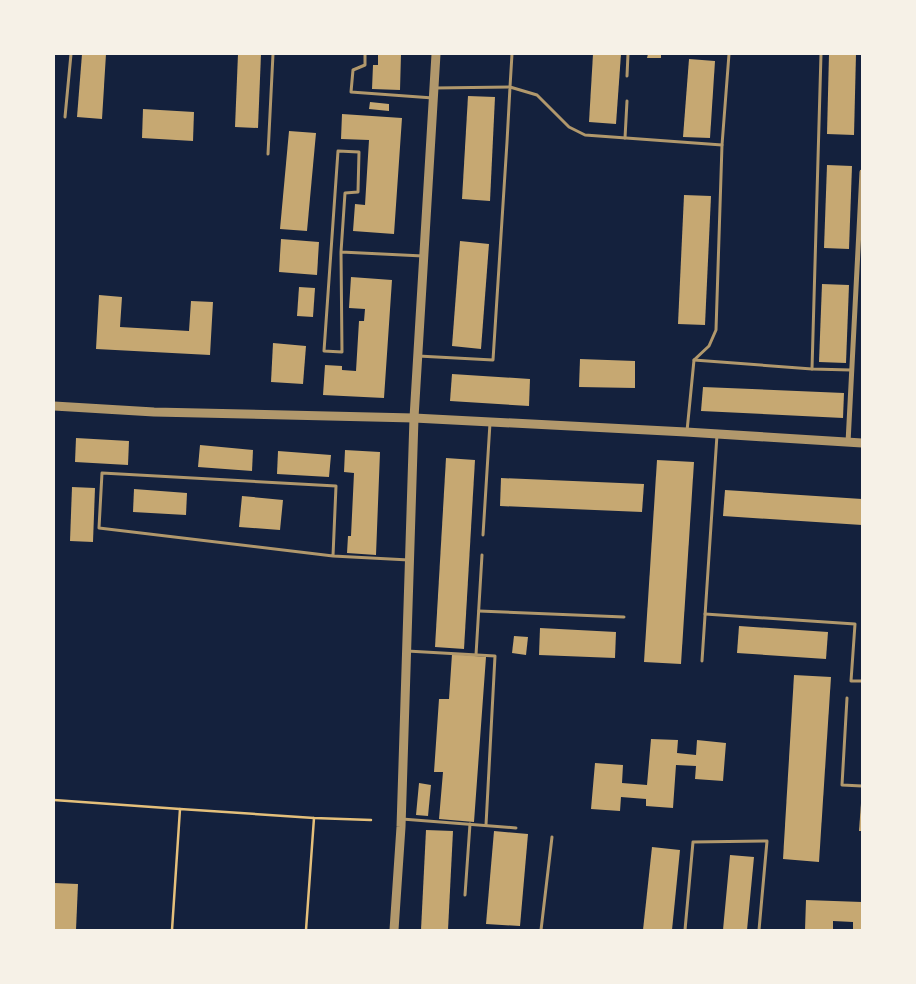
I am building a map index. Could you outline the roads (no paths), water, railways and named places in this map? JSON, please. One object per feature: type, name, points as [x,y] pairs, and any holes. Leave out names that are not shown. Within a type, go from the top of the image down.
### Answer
[{"type":"street","points":[[394,930],[402,819],[414,418],[436,54]]},
{"type":"street","points":[[848,443],[862,172]]},
{"type":"street","points":[[54,406],[154,412],[414,418],[862,443]]},
{"type":"lane","points":[[65,117],[71,54]]},
{"type":"lane","points":[[268,154],[273,54]]},
{"type":"lane","points":[[365,54],[365,65],[353,70],[351,92],[434,98]]},
{"type":"lane","points":[[418,356],[493,360],[512,54]]},
{"type":"lane","points":[[627,76],[628,54]]},
{"type":"lane","points":[[686,432],[694,360],[709,346],[716,330],[722,145],[729,54]]},
{"type":"lane","points":[[812,369],[822,54]]},
{"type":"lane","points":[[435,88],[510,86],[537,95],[569,127],[585,135],[722,145]]},
{"type":"lane","points":[[625,138],[627,101]]},
{"type":"lane","points":[[338,151],[359,152],[358,192],[345,193],[341,252],[342,352],[324,351],[338,151]]},
{"type":"lane","points":[[341,252],[424,256]]},
{"type":"lane","points":[[694,360],[851,370]]},
{"type":"lane","points":[[483,535],[490,422]]},
{"type":"lane","points":[[702,661],[717,434]]},
{"type":"lane","points":[[333,556],[336,486],[102,472],[99,528],[333,556],[410,560]]},
{"type":"lane","points":[[476,655],[482,555]]},
{"type":"lane","points":[[479,611],[624,617]]},
{"type":"lane","points":[[705,614],[855,624],[851,681],[862,682]]},
{"type":"lane","points":[[406,651],[495,656],[486,825]]},
{"type":"lane","points":[[847,698],[842,786],[862,786]]},
{"type":"lane","points":[[402,819],[516,828]]},
{"type":"lane","points":[[465,895],[470,824]]},
{"type":"lane","points":[[540,930],[552,837]]},
{"type":"lane","points":[[685,930],[693,842],[767,841],[760,930]]}]
